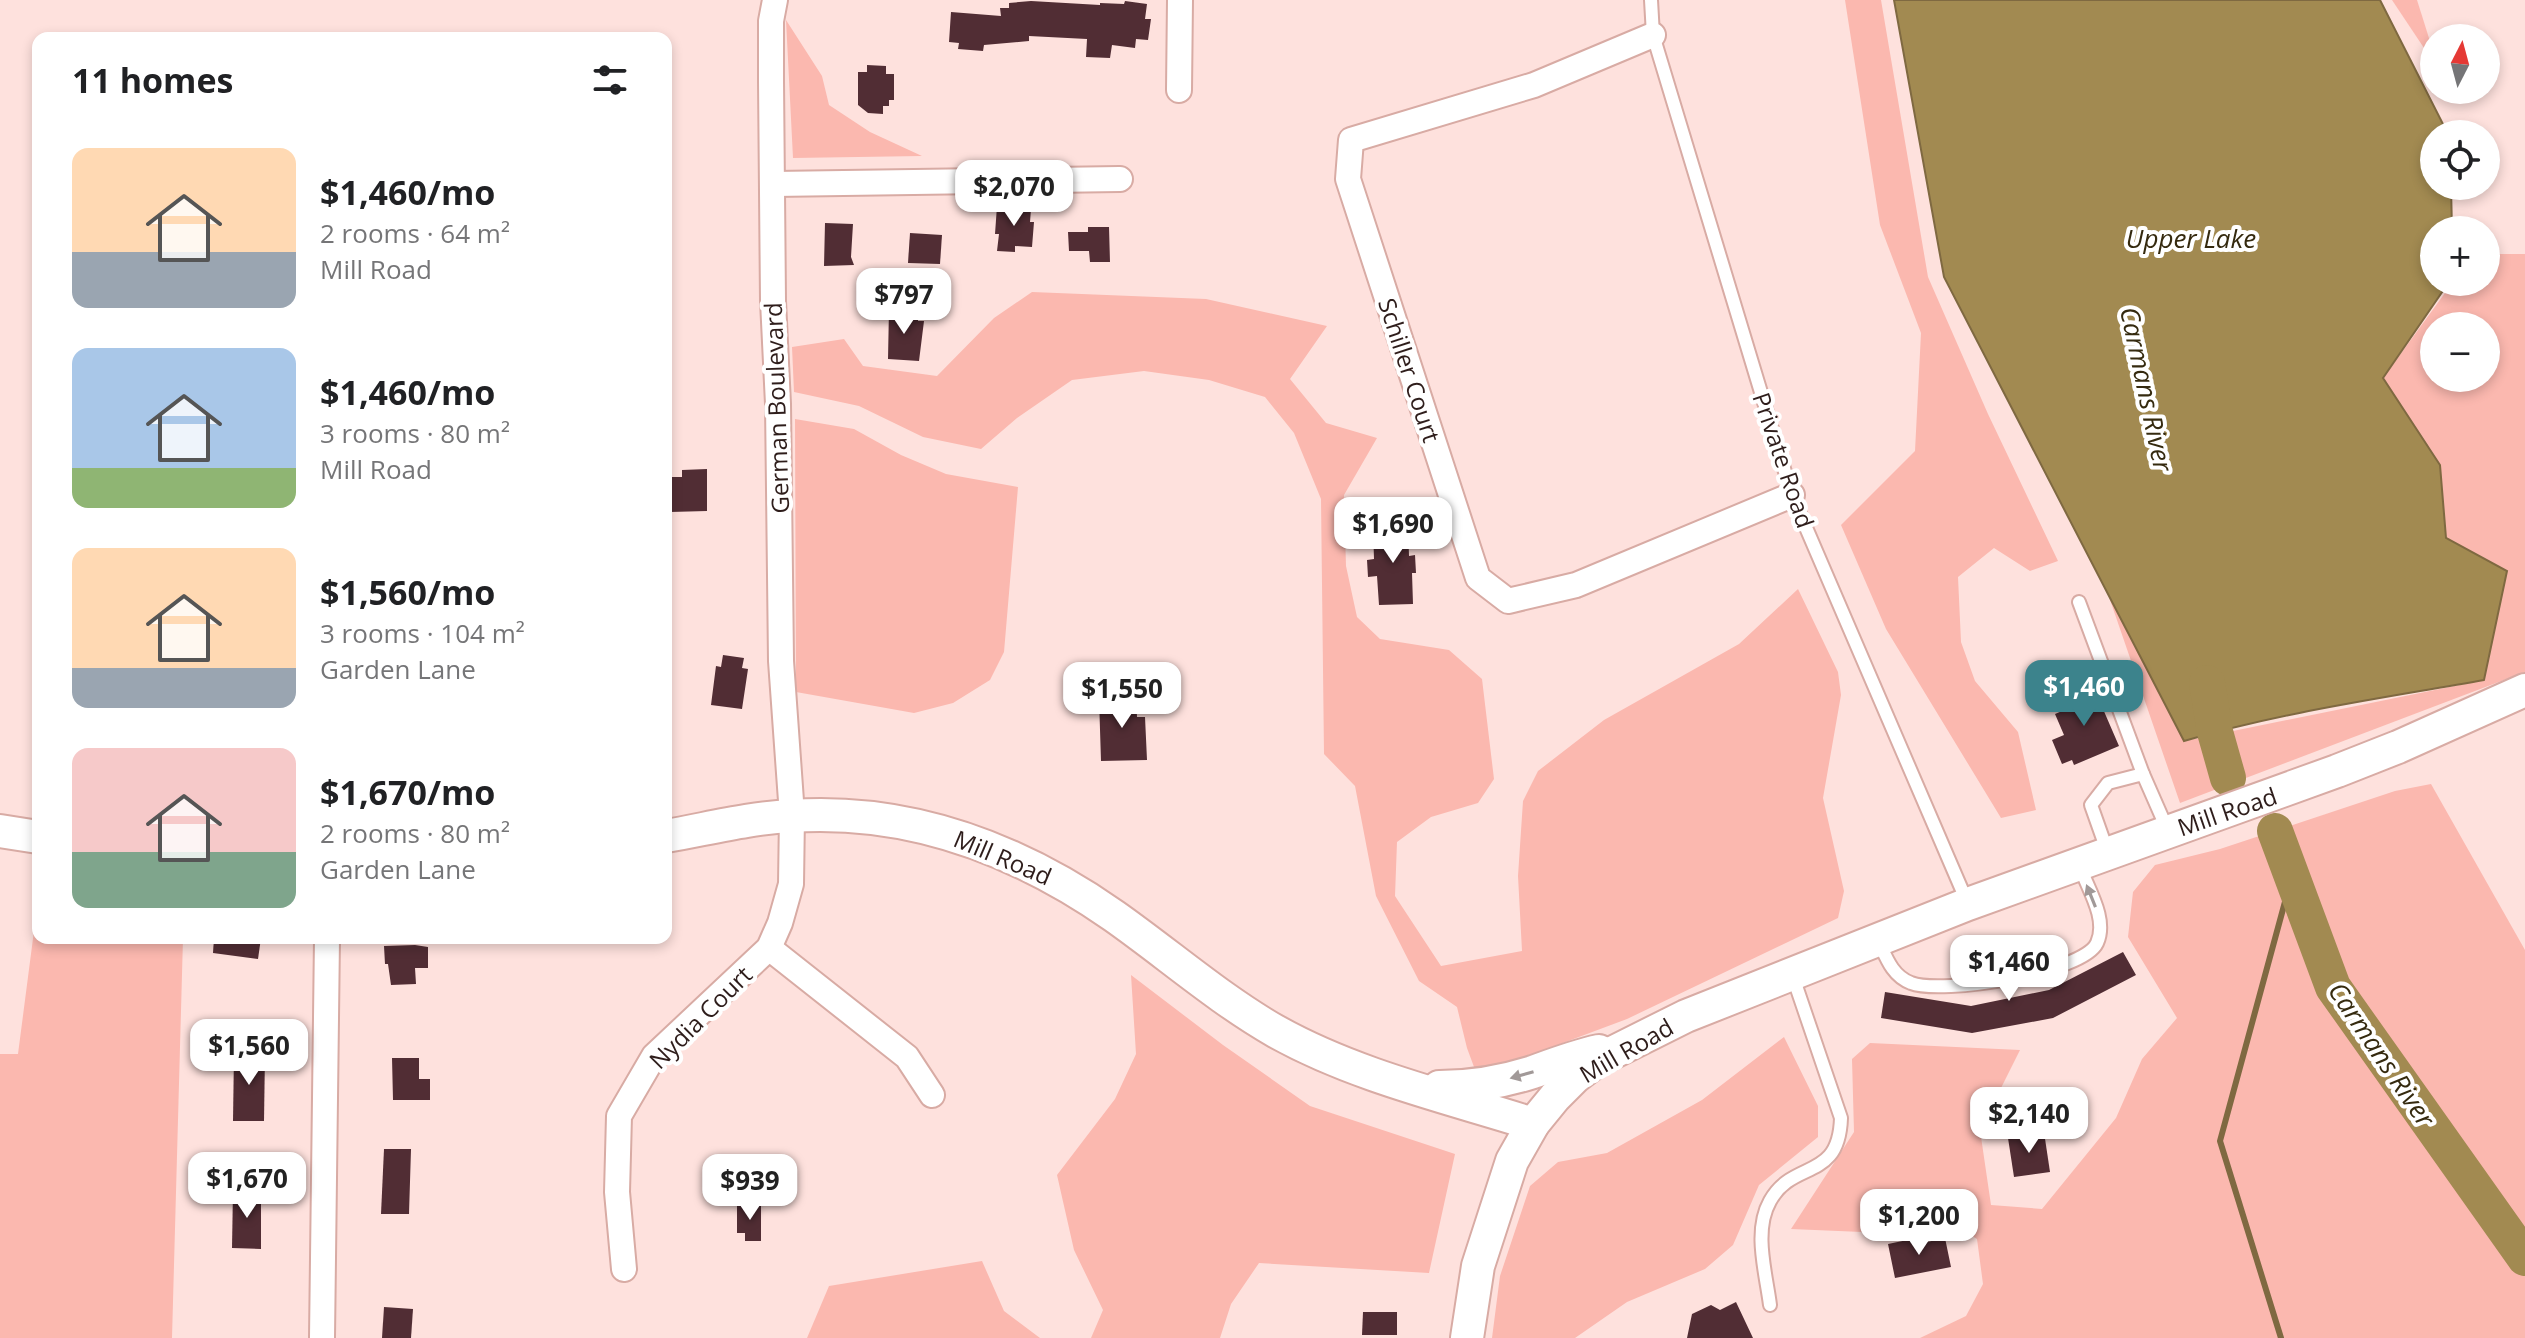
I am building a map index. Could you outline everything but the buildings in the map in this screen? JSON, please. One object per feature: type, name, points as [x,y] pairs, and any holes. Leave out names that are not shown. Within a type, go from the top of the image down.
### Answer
[{"type":"main road","name":"Mill Road","points":[[672,835],[792,815],[853,816],[935,828],[996,849],[1037,868],[1088,898],[1279,1033],[1341,1061],[1411,1087],[1533,1124],[1575,1077],[1623,1046],[1686,1016],[1968,904],[2398,747],[2525,690]]},
{"type":"main road","points":[[0,831],[32,836]]},
{"type":"main road","points":[[1411,1087],[1480,1085],[1531,1073],[1572,1057],[1623,1046]]},
{"type":"main road","points":[[1467,1338],[1472,1293],[1482,1251],[1512,1161],[1533,1124]]},
{"type":"street","name":"German Boulevard","points":[[775,0],[771,21],[773,301],[778,404],[781,661],[792,815]]},
{"type":"street","points":[[1179,90],[1180,0]]},
{"type":"street","name":"Schiller Court","points":[[1653,35],[1534,85],[1351,140],[1348,179],[1478,578],[1508,601],[1576,585],[1792,495]]},
{"type":"street","points":[[774,184],[1120,179]]},
{"type":"street","name":"Nydia Court","points":[[624,1269],[617,1192],[619,1116],[654,1056],[769,948],[791,884],[792,815]]},
{"type":"street","points":[[322,1338],[327,944]]},
{"type":"street","points":[[769,948],[907,1057],[932,1095]]},
{"type":"lane","name":"Private Road","points":[[1651,0],[1653,35],[1792,495],[1968,904]]},
{"type":"lane","points":[[2079,602],[2168,832]]},
{"type":"lane","points":[[1878,940],[1901,978],[1931,988],[1965,987],[2076,960],[2096,947],[2101,932],[2091,805],[2108,783],[2143,774]]},
{"type":"lane","points":[[1770,1305],[1761,1234],[1770,1200],[1795,1177],[1820,1165],[1833,1153],[1840,1138],[1841,1118],[1792,974]]},
{"type":"shaded area","points":[[1845,0],[1881,0],[1928,277],[1988,414],[2058,561],[2030,571],[1994,548],[1958,577],[1961,642],[1975,681],[2018,732],[2036,810],[2001,818],[1886,629],[1841,525],[1915,451],[1921,333],[1880,225]]},
{"type":"shaded area","points":[[2392,0],[2417,0],[2425,24],[2420,24],[2420,42]]},
{"type":"shaded area","points":[[786,20],[822,76],[829,105],[870,132],[922,156],[793,158]]},
{"type":"shaded area","points":[[2500,254],[2525,254],[2525,672],[2180,803],[2108,594],[2184,741],[2484,680],[2446,538],[2440,465],[2383,378],[2420,327],[2420,392],[2500,392],[2500,312],[2431,312],[2443,296],[2500,296]]},
{"type":"shaded area","points":[[1032,292],[1206,299],[1327,326],[1290,379],[1326,423],[1377,438],[1344,495],[1346,566],[1357,617],[1380,639],[1449,650],[1482,679],[1494,779],[1478,803],[1431,817],[1397,842],[1395,896],[1441,966],[1522,951],[1518,876],[1523,801],[1538,771],[1604,720],[1739,644],[1798,589],[1838,672],[1841,695],[1823,798],[1844,891],[1838,918],[1627,1019],[1477,1075],[1457,1007],[1419,981],[1376,896],[1355,786],[1324,754],[1321,499],[1294,433],[1265,397],[1209,380],[1144,371],[1072,380],[1017,418],[981,449],[923,437],[859,406],[794,392],[792,347],[844,339],[863,366],[937,376],[994,318]]},
{"type":"shaded area","points":[[795,419],[854,429],[901,455],[946,474],[1018,487],[1004,652],[990,680],[953,703],[914,713],[796,692]]},
{"type":"shaded area","points":[[2431,784],[2525,950],[2525,1338],[1920,1338],[1966,1316],[1983,1284],[1977,1239],[1936,1213],[1862,1232],[1791,1229],[1854,1132],[1852,1059],[1870,1043],[2020,1050],[1980,1130],[1991,1205],[2042,1209],[2116,1118],[2142,1059],[2177,1018],[2128,937],[2133,892],[2155,865],[2220,849],[2395,791]]},
{"type":"shaded area","points":[[32,944],[183,944],[172,1338],[0,1338],[0,1054],[18,1054]]},
{"type":"shaded area","points":[[1131,975],[1310,1106],[1455,1154],[1429,1273],[1259,1263],[1231,1304],[1220,1338],[1091,1338],[1103,1310],[1074,1250],[1057,1175],[1115,1099],[1136,1054]]},
{"type":"shaded area","points":[[1784,1037],[1818,1106],[1818,1137],[1759,1185],[1733,1245],[1705,1269],[1627,1302],[1575,1338],[1492,1338],[1500,1276],[1530,1186],[1558,1162],[1607,1153],[1702,1100]]},
{"type":"shaded area","points":[[982,1261],[1004,1311],[1040,1338],[807,1338],[829,1286]]},
{"type":"water","name":"Upper Lake","points":[[1894,0],[2380,0],[2420,79],[2420,104],[2433,104],[2441,120],[2420,120],[2420,200],[2451,200],[2452,216],[2420,216],[2420,296],[2439,296],[2428,312],[2420,312],[2420,324],[2383,378],[2440,465],[2446,538],[2507,571],[2484,680],[2296,714],[2184,741],[1944,277]]},
{"type":"waterway","name":"Carmans River","points":[[2207,683],[2215,732],[2228,778]]},
{"type":"waterway","name":"Carmans River","points":[[2275,831],[2333,987],[2525,1258]]},
{"type":"waterway","points":[[2281,1338],[2220,1141],[2292,876]]}]
